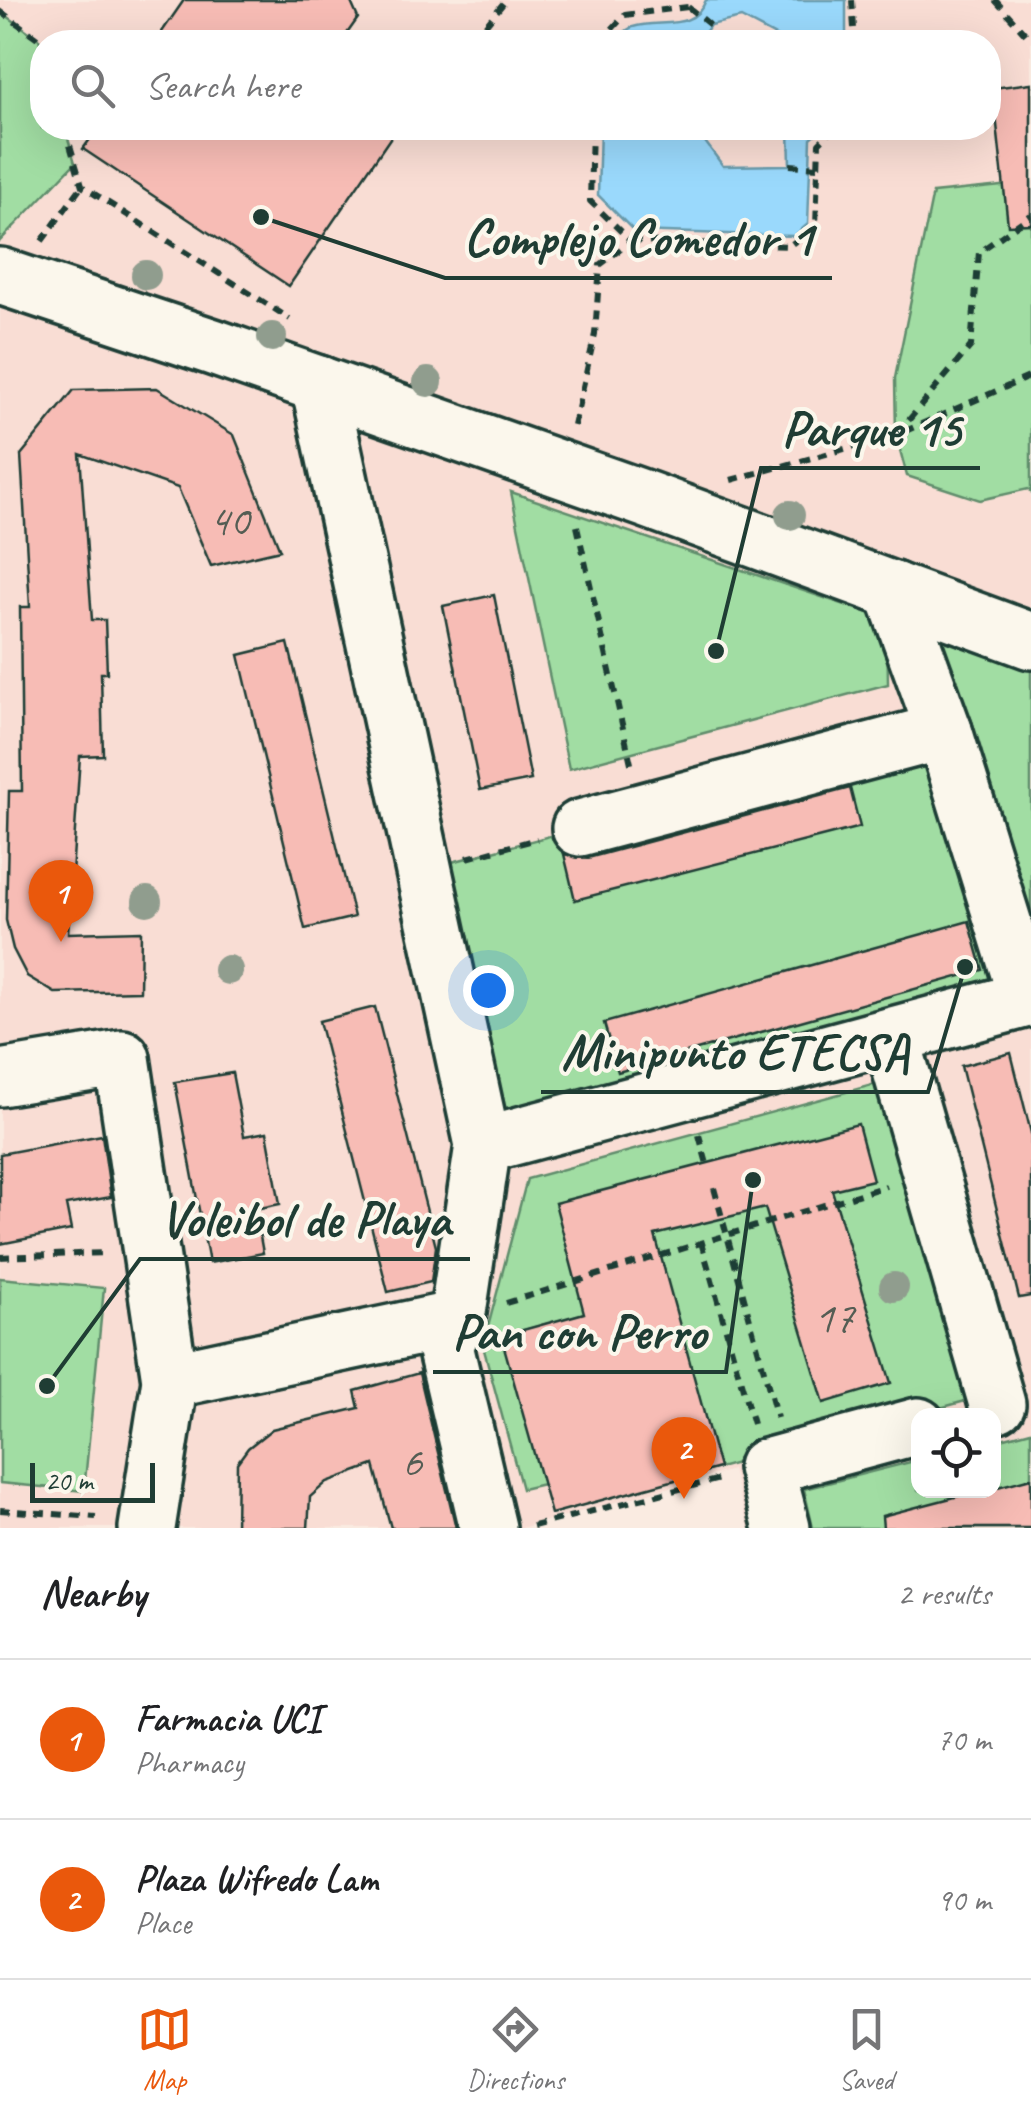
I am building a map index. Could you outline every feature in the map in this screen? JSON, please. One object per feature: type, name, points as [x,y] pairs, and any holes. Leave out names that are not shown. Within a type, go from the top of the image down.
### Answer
[{"type":"street","points":[[10,278],[564,471],[1031,642]]},
{"type":"street","points":[[319,384],[483,1145],[457,1318],[445,1346],[488,1528]]},
{"type":"street","points":[[483,1145],[1029,998],[944,731],[893,590]]},
{"type":"street","points":[[580,828],[944,731]]},
{"type":"street","points":[[891,1036],[995,1406]]},
{"type":"street","points":[[0,1078],[122,1058],[170,1380],[122,1522]]},
{"type":"street","points":[[170,1380],[457,1318]]},
{"type":"street","points":[[782,1528],[778,1464],[911,1428]]},
{"type":"path","points":[[481,30],[506,0]]},
{"type":"path","points":[[852,0],[853,30]]},
{"type":"path","points":[[995,0],[1031,40]]},
{"type":"path","points":[[611,30],[625,15],[689,4],[710,25]]},
{"type":"path","points":[[0,11],[30,32]]},
{"type":"path","points":[[69,140],[82,186],[302,327]]},
{"type":"path","points":[[592,140],[590,201],[631,241]]},
{"type":"path","points":[[642,811],[564,471],[596,334],[600,264],[631,241],[790,246],[816,226],[823,140]]},
{"type":"path","points":[[790,165],[819,167]]},
{"type":"path","points":[[10,278],[82,186]]},
{"type":"path","points":[[896,435],[971,346],[980,252],[1031,215]]},
{"type":"path","points":[[717,483],[896,435],[1031,376]]},
{"type":"path","points":[[422,870],[580,828]]},
{"type":"path","points":[[457,1318],[930,1172]]},
{"type":"path","points":[[714,1188],[778,1464]]},
{"type":"path","points":[[702,1242],[778,1464]]},
{"type":"path","points":[[0,1258],[150,1251]]},
{"type":"path","points":[[526,1528],[778,1464]]},
{"type":"path","points":[[0,1510],[122,1522]]},
{"type":"shaded area","points":[[0,0],[1031,0],[1031,1528],[749,1528],[732,1470],[521,1528],[0,1528]]},
{"type":"green space","points":[[0,11],[30,33],[30,140],[68,140],[75,163],[0,241]]},
{"type":"green space","points":[[1031,183],[1031,492],[1028,489],[980,500],[907,476],[896,435],[895,378],[933,193]]},
{"type":"green space","points":[[511,492],[887,619],[888,684],[569,769]]},
{"type":"green space","points":[[954,612],[1031,641],[1031,939],[935,647]]},
{"type":"green space","points":[[944,731],[1027,999],[483,1145],[422,870]]},
{"type":"green space","points":[[894,1079],[980,1397],[940,1408],[911,1408],[911,1416],[719,1468],[669,1290],[502,1336],[543,1484],[522,1489],[483,1346],[527,1179]]},
{"type":"green space","points":[[0,1278],[104,1288],[84,1491],[0,1483]]},
{"type":"green space","points":[[1031,1431],[1031,1528],[813,1528],[804,1489],[911,1462],[911,1498],[1001,1498],[1001,1439]]},
{"type":"water","points":[[706,0],[846,0],[846,30],[764,30],[741,18],[710,25],[707,30],[627,30],[685,20],[701,10]]},
{"type":"water","points":[[600,140],[704,140],[723,166],[790,165],[789,140],[811,140],[808,224],[794,236],[634,231],[598,195]]},
{"type":"building","points":[[184,0],[350,0],[358,18],[350,30],[163,30]]},
{"type":"building","points":[[1031,83],[1031,224],[1008,225],[999,140],[1001,87]]},
{"type":"building","points":[[89,140],[389,140],[289,286],[83,149]]},
{"type":"building","points":[[157,388],[234,435],[280,550],[211,566],[178,488],[80,454],[92,620],[105,620],[107,673],[101,673],[103,755],[80,756],[68,933],[141,931],[140,991],[55,993],[27,976],[13,949],[6,920],[9,791],[22,791],[20,607],[30,607],[21,455],[74,390]]},
{"type":"building","points":[[494,595],[531,780],[480,790],[443,606]]},
{"type":"building","points":[[288,643],[354,917],[305,929],[239,655]]},
{"type":"building","points":[[850,788],[860,827],[575,900],[564,854],[588,858]]},
{"type":"building","points":[[969,921],[983,970],[618,1072],[604,1023]]},
{"type":"building","points":[[375,1007],[436,1247],[431,1282],[388,1292],[319,1021]]},
{"type":"building","points":[[1011,1053],[1031,1133],[1031,1296],[1019,1298],[961,1066]]},
{"type":"building","points":[[232,1073],[244,1136],[267,1132],[280,1204],[255,1209],[263,1253],[209,1263],[175,1082]]},
{"type":"building","points":[[858,1124],[873,1180],[832,1190],[891,1383],[824,1403],[765,1208],[655,1235],[719,1468],[551,1514],[501,1336],[584,1313],[555,1203]]},
{"type":"building","points":[[102,1135],[111,1197],[66,1205],[71,1230],[0,1244],[0,1154]]},
{"type":"building","points":[[419,1373],[456,1528],[391,1528],[374,1465],[327,1482],[310,1497],[308,1528],[236,1528],[237,1463],[248,1448],[272,1429],[359,1408],[355,1391]]},
{"type":"building","points":[[1031,1478],[1031,1528],[883,1528],[882,1516],[951,1498],[1001,1498],[1001,1486]]},
{"type":"place","name":"Complejo Comedor 1","points":[[261,217]]},
{"type":"place","name":"Parque 15","points":[[716,651]]},
{"type":"place","name":"Farmacia UCI","points":[[61,942]]},
{"type":"place","name":"Minipunto ETECSA","points":[[965,967]]},
{"type":"place","name":"Pan con Perro","points":[[753,1180]]},
{"type":"place","name":"Voleibol de Playa","points":[[47,1386]]},
{"type":"place","name":"Plaza Wifredo Lam","points":[[684,1499]]}]
